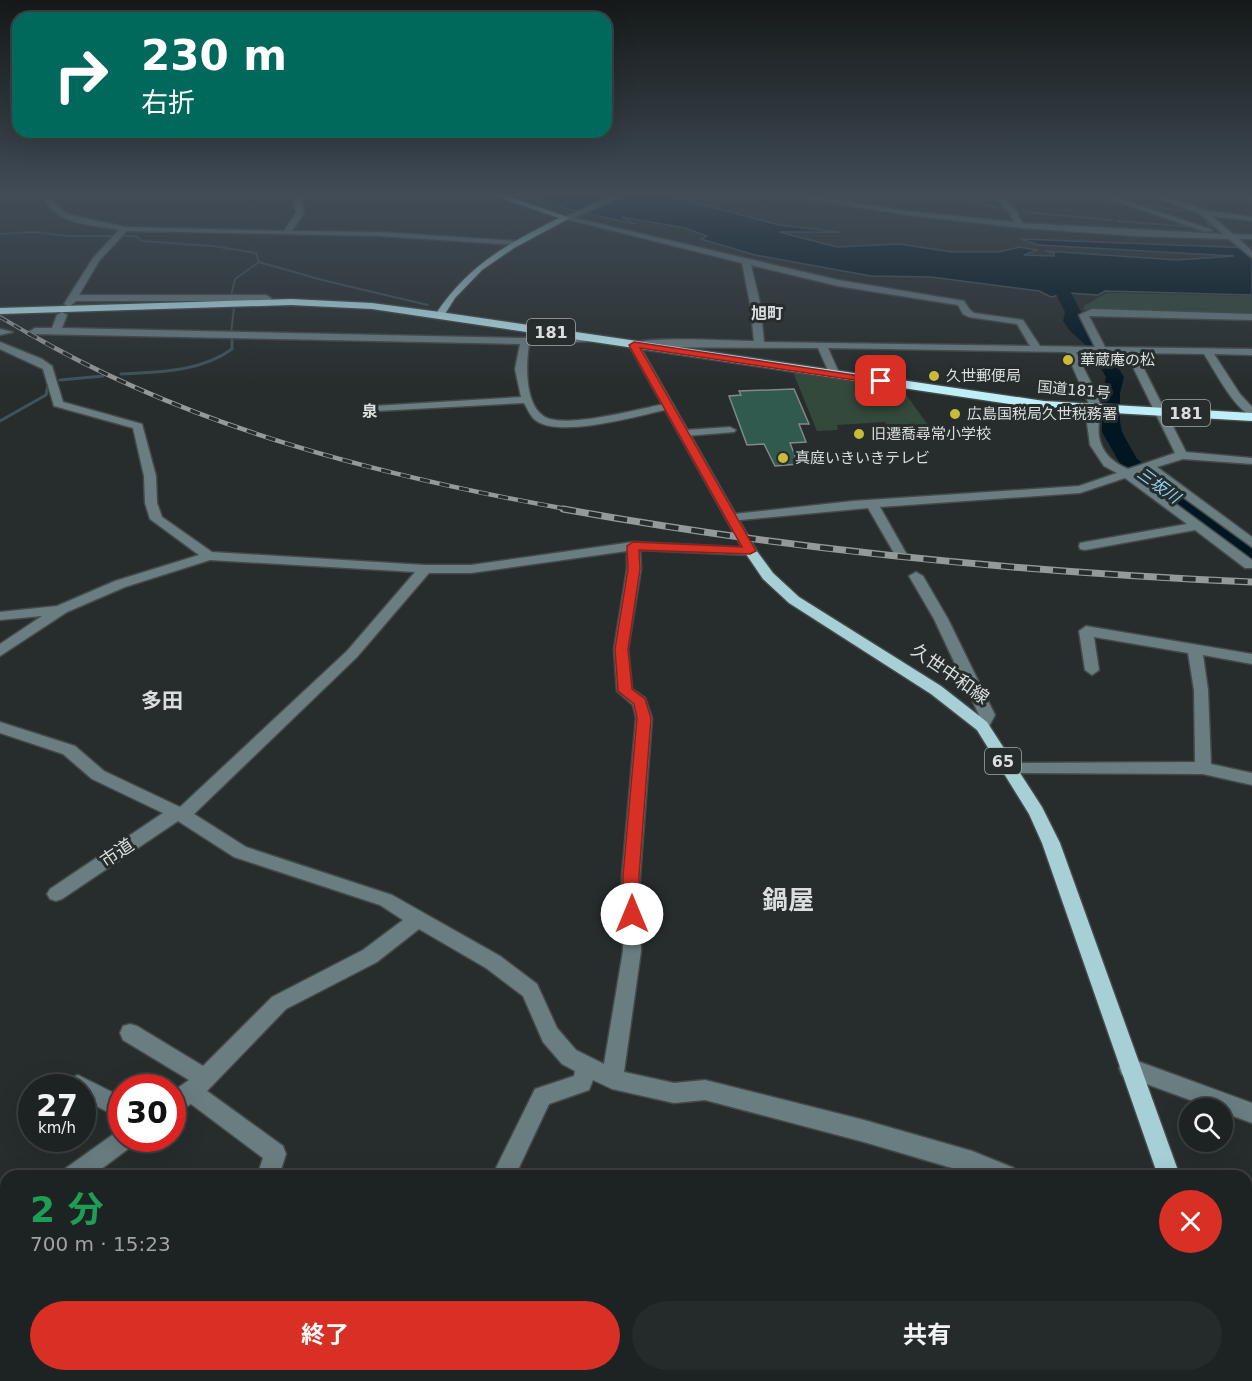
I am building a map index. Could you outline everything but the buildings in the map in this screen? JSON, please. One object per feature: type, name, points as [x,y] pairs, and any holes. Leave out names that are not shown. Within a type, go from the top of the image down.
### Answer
[{"type":"highway","name":"国道181号","points":[[1,311],[266,303],[345,304],[440,315],[634,345],[664,346],[835,375],[1044,405],[1252,415]]},
{"type":"main road","points":[[440,315],[458,289],[476,269],[489,260]]},
{"type":"main road","name":"久世中和線","points":[[634,345],[734,518],[750,551],[768,576],[794,600],[936,690],[982,726],[1051,843],[1167,1170]]},
{"type":"street","points":[[96,260],[71,301],[266,298],[266,303]]},
{"type":"street","points":[[741,260],[838,283],[961,303],[966,312],[972,315],[1020,322],[1037,349]]},
{"type":"street","points":[[747,262],[753,287],[759,344]]},
{"type":"street","points":[[1102,351],[1084,315],[1092,312],[1252,317]]},
{"type":"street","points":[[56,331],[62,315]]},
{"type":"street","points":[[35,331],[525,341],[592,339]]},
{"type":"street","points":[[525,341],[520,369],[527,400],[539,418],[554,424],[590,422],[669,406]]},
{"type":"street","points":[[664,346],[759,344],[1252,352]]},
{"type":"street","points":[[0,345],[38,361],[48,368],[58,404],[138,426],[150,476],[151,503],[156,519],[209,556]]},
{"type":"street","points":[[821,345],[835,375]]},
{"type":"street","points":[[1070,349],[1096,409],[1091,421],[1093,439],[1108,464],[1127,472],[1250,565]]},
{"type":"street","points":[[1130,351],[1182,455]]},
{"type":"street","points":[[1208,352],[1236,396],[1252,415]]},
{"type":"street","points":[[377,408],[527,400]]},
{"type":"street","points":[[686,433],[730,430]]},
{"type":"street","points":[[734,518],[872,504],[1080,489],[1182,455],[1252,461]]},
{"type":"street","points":[[1148,466],[1252,543]]},
{"type":"street","points":[[872,504],[900,553]]},
{"type":"street","points":[[1085,546],[1197,526]]},
{"type":"street","points":[[0,651],[62,609],[120,584],[209,556],[425,569],[471,569],[633,546],[750,551]]},
{"type":"street","points":[[612,1079],[632,951],[631,876],[644,718],[640,702],[625,691],[621,649],[634,569],[633,546]]},
{"type":"street","name":"市道","points":[[56,894],[180,814],[352,654],[425,569]]},
{"type":"street","points":[[916,576],[941,619],[987,715],[982,726]]},
{"type":"street","points":[[0,616],[62,609]]},
{"type":"street","points":[[1092,670],[1086,631],[1252,659]]},
{"type":"street","points":[[1195,650],[1201,690],[1203,768]]},
{"type":"street","points":[[0,727],[69,750],[98,775],[180,814],[240,852],[386,900],[493,962],[530,990],[550,1035],[569,1057],[612,1079],[674,1093],[705,1090],[875,1134],[972,1162],[991,1170]]},
{"type":"street","points":[[1009,769],[1203,768],[1252,779]]},
{"type":"street","points":[[186,1094],[198,1085],[279,1003],[370,956],[418,919]]},
{"type":"street","points":[[130,1033],[198,1085],[275,1154],[270,1170]]},
{"type":"street","points":[[506,1170],[542,1096],[582,1083],[587,1066]]},
{"type":"street","points":[[1129,1068],[1252,1113]]},
{"type":"street","points":[[82,1170],[108,1150]]},
{"type":"green space","points":[[1107,293],[1252,296],[1252,314],[1083,310],[1085,305]]},
{"type":"green space","points":[[793,372],[902,389],[928,425],[887,427],[885,422],[837,425],[838,430],[817,431]]},
{"type":"water","points":[[785,260],[1252,260],[1252,295],[1105,291],[1098,295],[1069,293],[1051,297],[1039,291],[931,277],[871,276]]},
{"type":"waterway","points":[[231,296],[235,279],[259,262]]},
{"type":"waterway","points":[[259,262],[322,280],[428,305]]},
{"type":"waterway","name":"三坂川","points":[[1049,265],[1073,312],[1072,321],[1096,345],[1115,377],[1111,393],[1110,421],[1112,432],[1129,463],[1252,553]]},
{"type":"waterway","points":[[231,334],[234,307]]},
{"type":"waterway","points":[[121,374],[179,369],[207,362],[232,349],[232,337]]},
{"type":"waterway","points":[[60,380],[103,376]]},
{"type":"waterway","points":[[0,421],[46,395],[48,385]]},
{"type":"railway","points":[[0,317],[31,335]]},
{"type":"railway","points":[[28,333],[91,367],[156,397],[292,445],[431,482],[572,510]]},
{"type":"railway","points":[[563,509],[734,536],[906,557],[1079,572],[1252,582]]},
{"type":"place","name":"華蔵庵の松","points":[[1068,360]]},
{"type":"place","name":"久世郵便局","points":[[934,376]]},
{"type":"place","name":"広島国税局久世税務署","points":[[955,414]]},
{"type":"place","name":"旧遷喬尋常小学校","points":[[859,434]]},
{"type":"place","name":"真庭いきいきテレビ","points":[[783,458]]},
{"type":"district","name":"旭町","points":[[767,313]]},
{"type":"district","name":"泉","points":[[370,411]]},
{"type":"district","name":"多田","points":[[162,701]]},
{"type":"district","name":"鍋屋","points":[[788,900]]},
{"type":"route","points":[[632,914],[631,876],[644,718],[640,702],[625,691],[621,649],[634,569],[633,546],[750,551],[734,518],[634,345],[881,381]]}]
